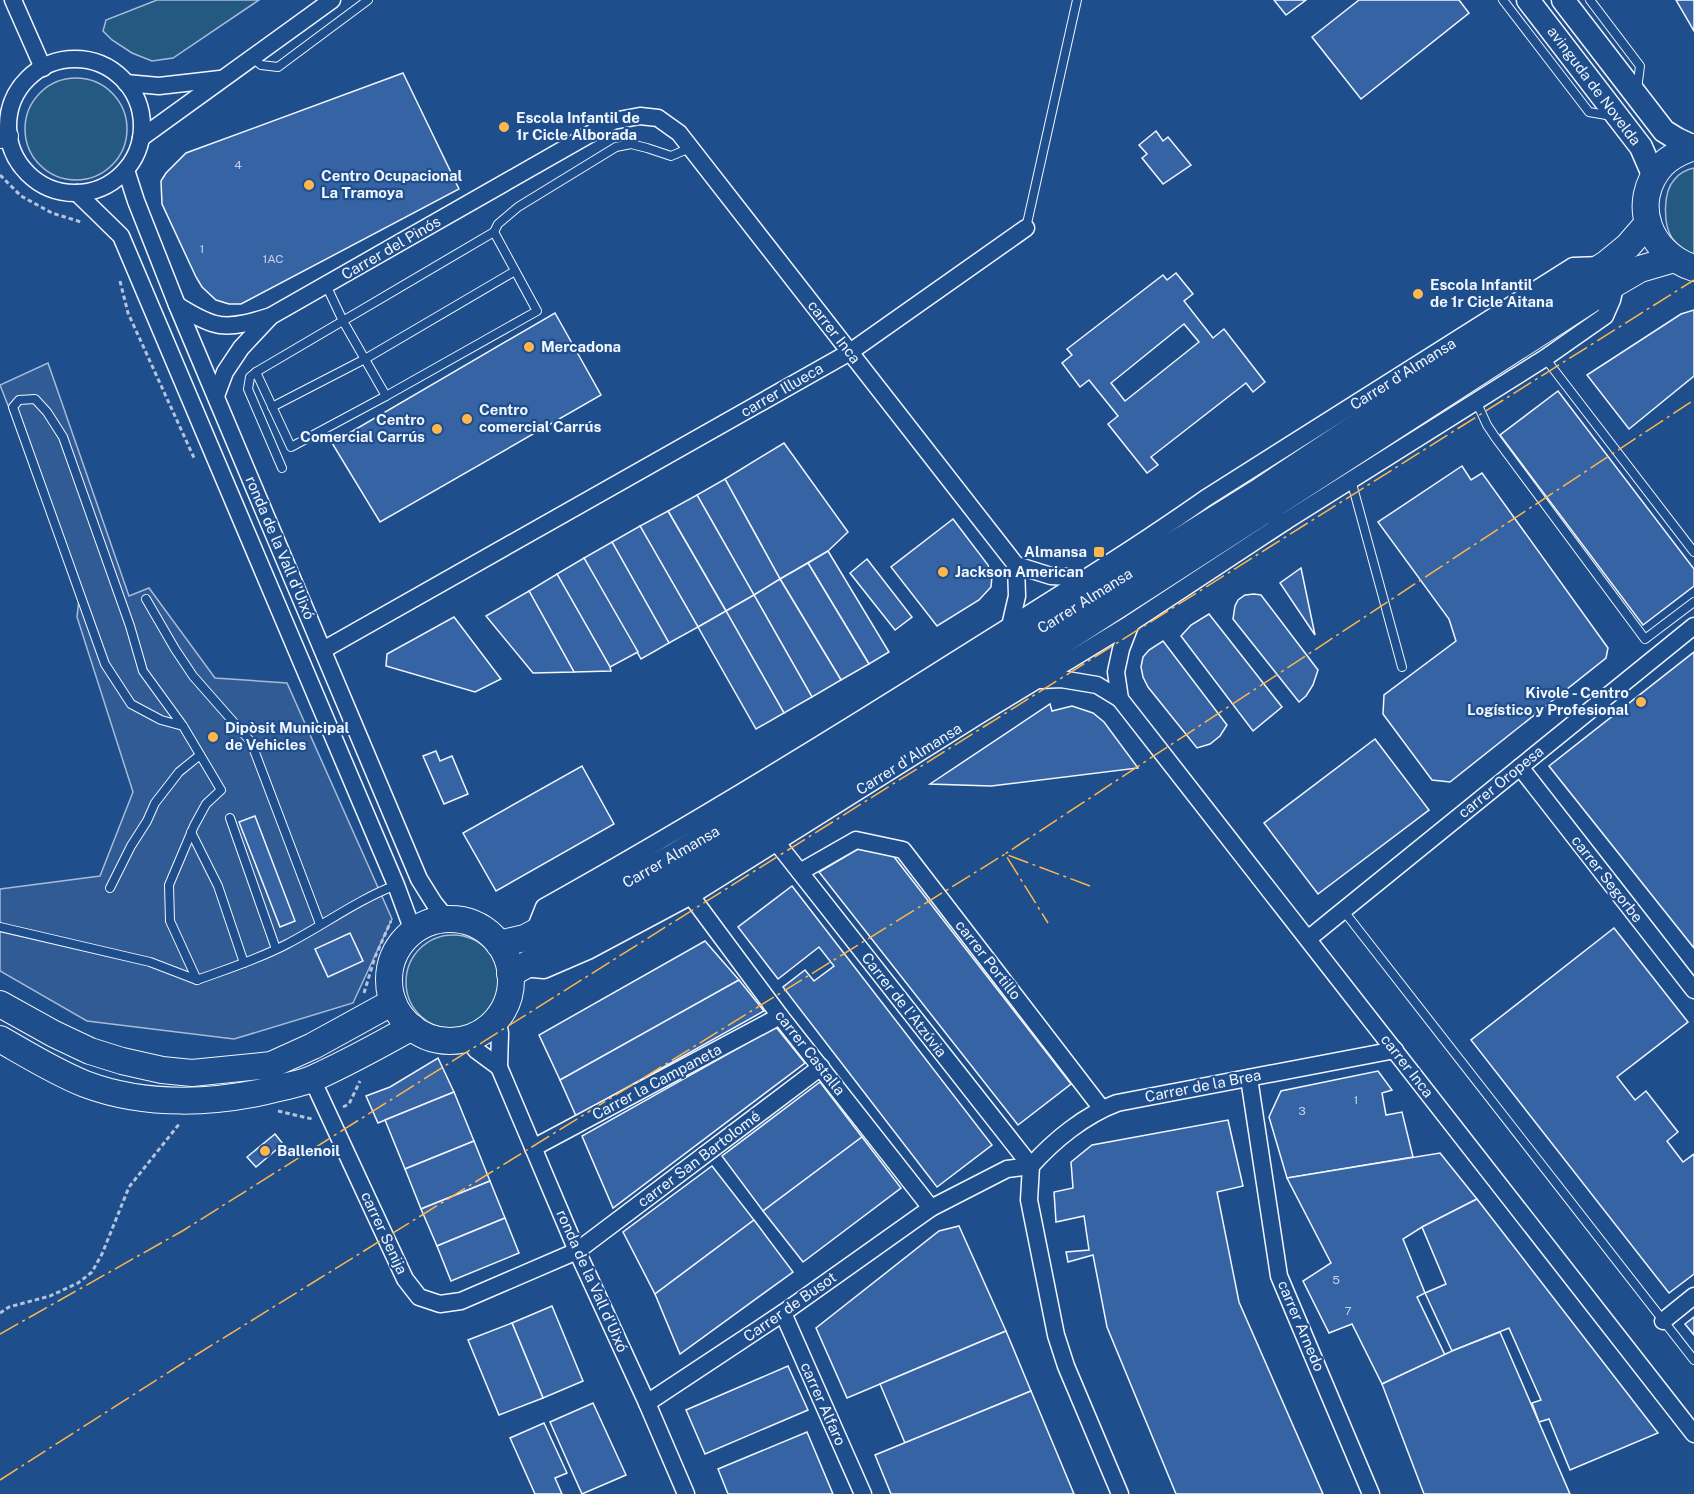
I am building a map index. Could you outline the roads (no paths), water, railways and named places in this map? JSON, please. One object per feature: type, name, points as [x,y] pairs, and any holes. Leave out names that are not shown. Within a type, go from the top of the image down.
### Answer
[{"type":"main road","name":"avinguda de Novelda","points":[[1528,0],[1641,147],[1654,177]]},
{"type":"main road","name":"avinguda de Novelda","points":[[1563,0],[1664,131],[1694,147]]},
{"type":"main road","points":[[1684,264],[1660,246],[1651,232],[1646,209],[1647,193],[1662,165],[1672,157],[1694,147]]},
{"type":"main road","name":"Carrer Almansa","points":[[499,944],[525,938],[674,857],[1259,492],[1517,321],[1611,274],[1628,246],[1648,223]]},
{"type":"main road","name":"Carrer d'Almansa","points":[[516,971],[686,876],[896,748],[1240,526],[1611,274],[1684,264]]},
{"type":"main road","points":[[447,919],[461,920],[479,926],[499,944],[516,971],[504,1006],[497,1017],[488,1026],[468,1038],[452,1041],[433,1038],[411,1027],[393,1002],[389,983],[390,968],[395,952],[402,941],[424,924],[447,919]]},
{"type":"main road","points":[[0,1004],[90,1051],[162,1070],[192,1072],[271,1065],[313,1046],[393,1002]]},
{"type":"main road","points":[[0,1039],[55,1071],[87,1085],[117,1093],[156,1100],[227,1098],[312,1079],[411,1027]]},
{"type":"street","points":[[13,0],[43,68]]},
{"type":"street","points":[[141,138],[332,0]]},
{"type":"street","points":[[68,60],[93,62],[111,70],[126,83],[136,100],[142,118],[141,138],[136,155],[126,170],[112,182],[96,190],[77,193],[61,192],[46,187],[32,178],[21,166],[4,137],[12,104],[19,89],[29,77],[43,68],[68,60]]},
{"type":"street","points":[[126,83],[159,86],[224,78]]},
{"type":"street","name":"carrer Inca","points":[[640,116],[658,118],[679,133],[1016,565]]},
{"type":"street","name":"Carrer del Pinós","points":[[177,305],[190,314],[219,325],[242,324],[271,316],[613,121],[640,116]]},
{"type":"street","name":"ronda de la Vall d'Uixó","points":[[126,170],[135,201],[177,305],[420,879],[434,903],[447,919]]},
{"type":"street","name":"ronda de la Vall d'Uixó","points":[[77,193],[121,236],[396,885],[413,931]]},
{"type":"street","name":"carrer Illueca","points":[[323,650],[850,352],[1026,228]]},
{"type":"street","name":"Carrer d'Almansa","points":[[516,971],[544,970],[588,951],[691,896],[1131,623],[1286,521],[1545,358],[1605,316],[1612,300],[1611,274],[1573,266],[1206,498],[1148,539],[1010,626],[639,854],[544,907],[534,932]]},
{"type":"street","name":"Carrer del Pinós","points":[[216,396],[225,372],[241,348],[271,316]]},
{"type":"street","name":"Carrer d'Almansa","points":[[1206,498],[1259,492]]},
{"type":"street","name":"Carrer d'Almansa","points":[[1240,526],[1286,521]]},
{"type":"street","points":[[1010,626],[1017,596],[1016,565],[1051,576],[1086,578]]},
{"type":"street","points":[[1120,699],[1116,672],[1121,649],[1131,623]]},
{"type":"street","name":"carrer Oropesa","points":[[1308,939],[1694,626]]},
{"type":"street","points":[[1037,680],[1061,679],[1097,686],[1120,699]]},
{"type":"street","name":"carrer Inca","points":[[1120,699],[1694,1434]]},
{"type":"street","name":"carrer Segorbe","points":[[1520,767],[1694,990]]},
{"type":"street","name":"carrer Portillo","points":[[800,872],[856,840],[903,850],[1102,1108]]},
{"type":"street","name":"Carrer de l'Atzúvia","points":[[777,843],[1031,1166]]},
{"type":"street","name":"carrer Castalla","points":[[691,896],[780,1016],[931,1208]]},
{"type":"street","name":"Carrer la Campaneta","points":[[533,1148],[780,1016]]},
{"type":"street","name":"ronda de la Vall d'Uixó","points":[[497,1017],[500,1033],[499,1066],[577,1251],[686,1494]]},
{"type":"street","points":[[468,1038],[476,1050],[499,1066]]},
{"type":"street","name":"Carrer de la Brea","points":[[1031,1166],[1064,1135],[1102,1108],[1134,1099],[1395,1050]]},
{"type":"street","name":"carrer San Bartolomé","points":[[577,1251],[820,1067]]},
{"type":"street","name":"carrer Arnedo","points":[[1249,1077],[1279,1276],[1371,1494]]},
{"type":"street","name":"carrer Senija","points":[[312,1079],[405,1279],[418,1297],[440,1304],[461,1301],[577,1251]]},
{"type":"street","points":[[931,1208],[1007,1169],[1031,1166],[1029,1200],[1056,1335],[1066,1366],[1120,1494]]},
{"type":"street","name":"Carrer de Busot","points":[[647,1403],[783,1313],[931,1208]]},
{"type":"street","points":[[1663,1321],[1694,1296]]},
{"type":"street","name":"carrer Alfaro","points":[[783,1313],[863,1494]]},
{"type":"lane","points":[[253,57],[261,65],[278,67],[368,0]]},
{"type":"lane","name":"carrer Illueca","points":[[1026,228],[1077,0]]},
{"type":"lane","points":[[1503,0],[1589,112],[1618,117]]},
{"type":"lane","points":[[1590,0],[1640,66],[1636,94]]},
{"type":"lane","points":[[282,468],[248,389],[250,377],[256,372],[494,232],[498,224],[518,207],[616,147],[631,144],[671,156],[690,147]]},
{"type":"lane","points":[[256,372],[291,447],[537,311],[494,232]]},
{"type":"lane","points":[[272,407],[365,359],[515,271]]},
{"type":"lane","points":[[326,285],[343,321],[386,396]]},
{"type":"lane","points":[[1545,358],[1694,552]]},
{"type":"lane","points":[[183,726],[161,720],[131,704],[105,664],[13,407],[19,400],[35,399],[47,412],[63,437],[130,626],[143,671],[183,726],[221,790],[206,804],[191,831],[169,885],[170,921],[197,980]]},
{"type":"lane","points":[[1476,401],[1495,437],[1645,639],[1694,602]]},
{"type":"lane","points":[[1351,480],[1402,667]]},
{"type":"lane","points":[[146,599],[193,676],[251,742],[320,924]]},
{"type":"lane","points":[[110,888],[155,803],[179,772],[200,755]]},
{"type":"lane","points":[[230,818],[276,949]]},
{"type":"lane","points":[[191,831],[218,886],[244,963]]},
{"type":"lane","points":[[0,927],[150,962],[197,980],[276,949],[396,885]]},
{"type":"lane","points":[[1343,910],[1694,1360]]},
{"type":"place","name":"Escola Infantil de 1r Cicle Alborada","points":[[504,127]]},
{"type":"place","name":"Centro Ocupacional La Tramoya","points":[[309,185]]},
{"type":"place","name":"Escola Infantil de 1r Cicle Aitana","points":[[1418,294]]},
{"type":"place","name":"Mercadona","points":[[529,347]]},
{"type":"place","name":"Centro comercial Carrús","points":[[467,419]]},
{"type":"place","name":"Centro Comercial Carrús","points":[[437,429]]},
{"type":"place","name":"Almansa","points":[[1099,552]]},
{"type":"place","name":"Jackson American","points":[[943,572]]},
{"type":"place","name":"Kivole - Centro Logístico y Profesional","points":[[1641,702]]},
{"type":"place","name":"Dipòsit Municipal de Vehicles","points":[[213,737]]},
{"type":"place","name":"Ballenoil","points":[[265,1151]]}]
